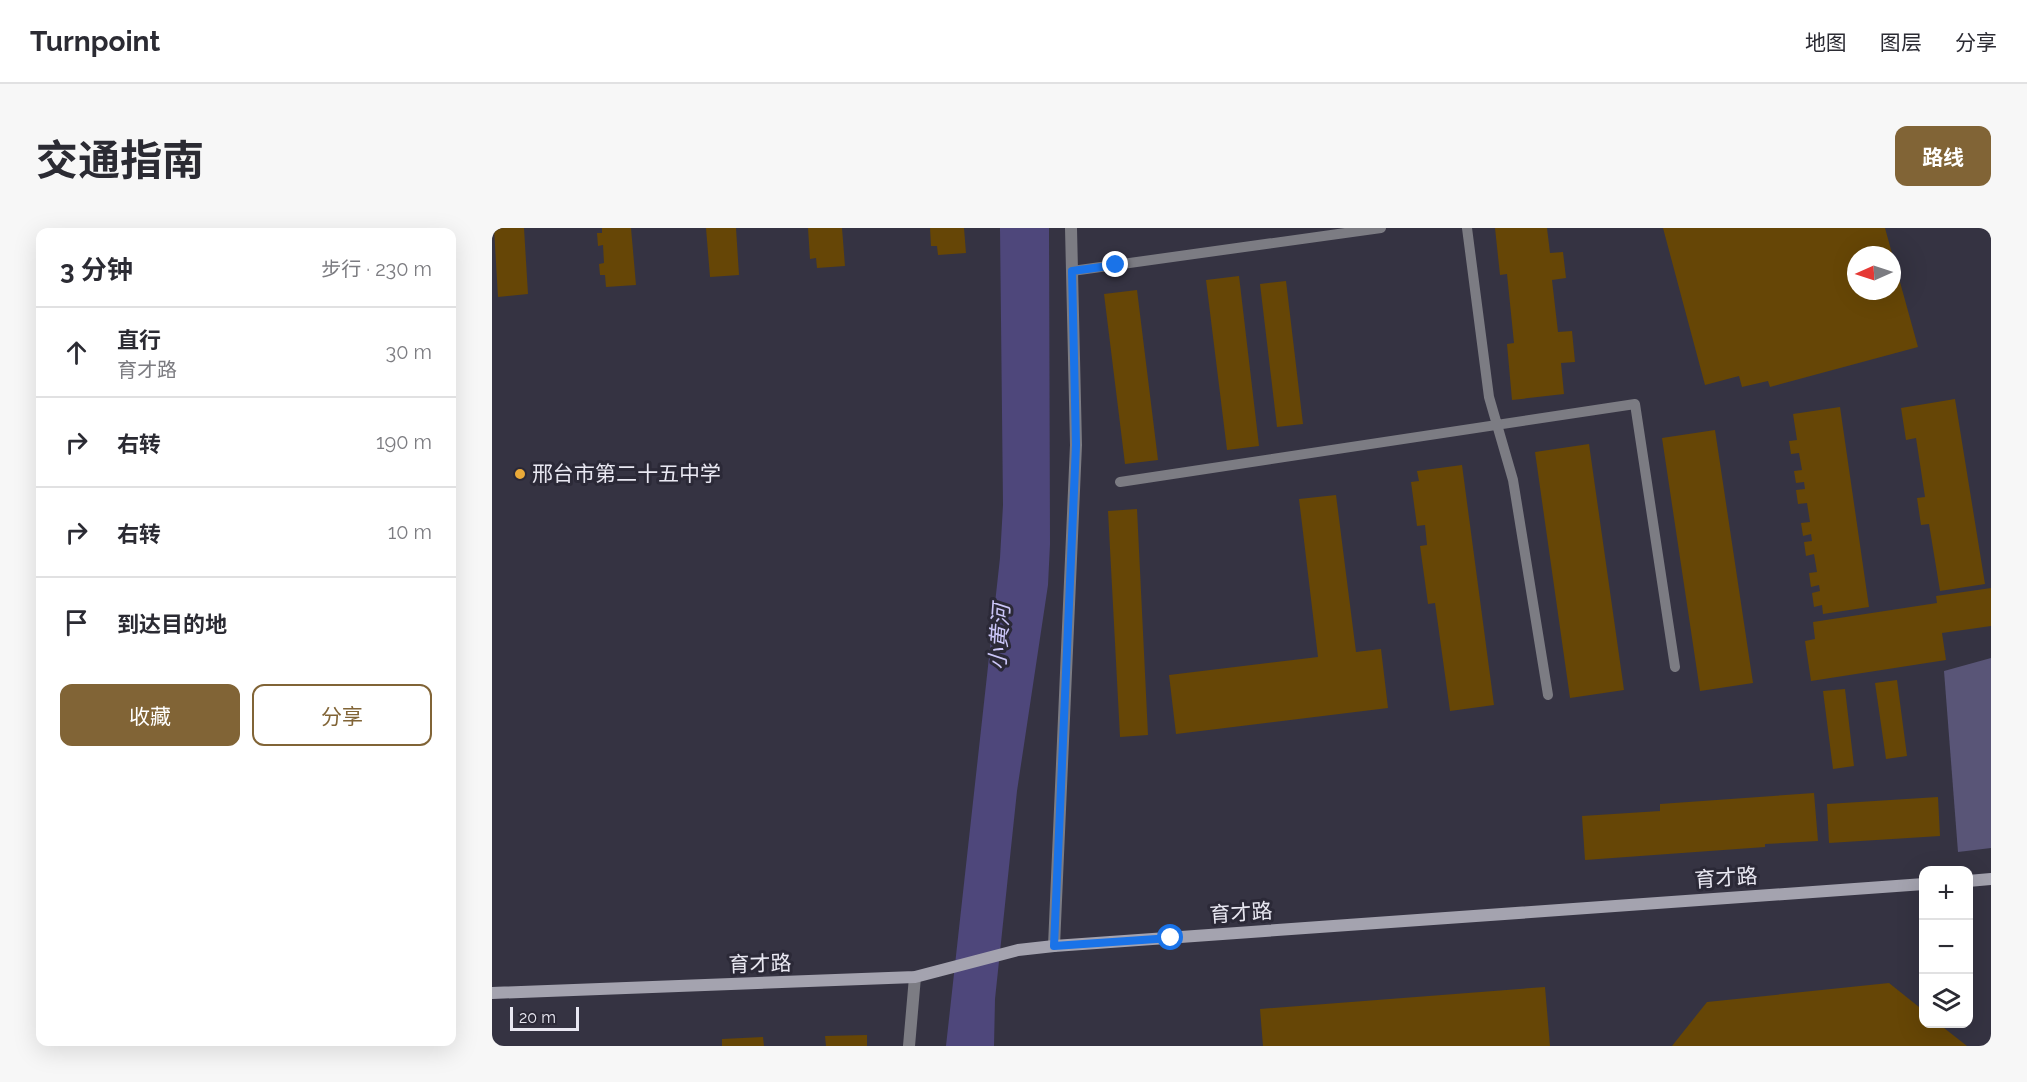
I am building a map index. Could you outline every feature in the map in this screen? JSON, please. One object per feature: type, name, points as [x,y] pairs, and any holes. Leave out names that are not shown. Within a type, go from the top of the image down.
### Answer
[{"type":"street","points":[[1054,946],[1076,445],[1071,228]]},
{"type":"street","points":[[1973,881],[1991,879]]},
{"type":"street","name":"育才路","points":[[492,993],[915,977],[1018,950],[1054,946],[1919,884]]},
{"type":"street","points":[[909,1046],[915,977]]},
{"type":"lane","points":[[1072,271],[1381,228]]},
{"type":"lane","points":[[1467,228],[1488,397],[1513,480],[1548,695]]},
{"type":"lane","points":[[1120,482],[1635,404],[1675,667]]},
{"type":"shaded area","points":[[1991,658],[1991,848],[1958,852],[1944,671]]},
{"type":"water","name":"小黄河","points":[[1000,228],[1049,228],[1050,544],[1048,585],[1017,791],[995,999],[994,1046],[946,1046],[1000,558],[1003,505]]},
{"type":"building","points":[[494,228],[524,228],[528,294],[498,297]]},
{"type":"building","points":[[602,228],[631,228],[636,285],[606,287],[605,275],[600,275],[599,264],[604,263],[603,245],[598,246],[597,233],[602,233]]},
{"type":"building","points":[[706,228],[736,228],[739,275],[710,277]]},
{"type":"building","points":[[808,228],[842,228],[845,266],[817,268],[816,258],[810,259]]},
{"type":"building","points":[[930,228],[964,228],[966,253],[938,255],[937,246],[931,246]]},
{"type":"building","points":[[1495,228],[1547,228],[1550,253],[1563,252],[1566,278],[1552,280],[1558,332],[1572,331],[1575,362],[1561,363],[1564,394],[1512,400],[1507,344],[1514,343],[1507,274],[1500,275]]},
{"type":"building","points":[[1663,228],[1885,228],[1890,246],[1847,246],[1847,300],[1901,300],[1901,286],[1918,347],[1770,387],[1768,381],[1742,387],[1739,376],[1705,385]]},
{"type":"building","points":[[1239,276],[1259,446],[1227,450],[1206,280]]},
{"type":"building","points":[[1286,281],[1303,424],[1277,427],[1260,284]]},
{"type":"building","points":[[1137,290],[1158,460],[1125,464],[1104,294]]},
{"type":"building","points":[[1955,399],[1985,584],[1940,591],[1929,524],[1921,525],[1917,498],[1925,497],[1916,438],[1906,440],[1901,408]]},
{"type":"building","points":[[1840,407],[1869,607],[1823,614],[1822,605],[1814,607],[1812,593],[1820,591],[1819,585],[1811,587],[1809,573],[1817,572],[1814,554],[1806,556],[1804,542],[1812,541],[1811,534],[1803,536],[1801,523],[1810,522],[1807,503],[1798,504],[1796,490],[1805,489],[1804,482],[1796,483],[1794,471],[1802,470],[1799,453],[1791,454],[1789,441],[1797,440],[1793,414]]},
{"type":"building","points":[[1715,430],[1753,683],[1700,691],[1662,438]]},
{"type":"building","points":[[1589,444],[1624,690],[1570,698],[1535,452]]},
{"type":"building","points":[[1462,465],[1494,705],[1450,711],[1435,603],[1428,604],[1420,546],[1427,545],[1425,525],[1417,526],[1411,482],[1419,481],[1417,471]]},
{"type":"building","points":[[1336,495],[1356,652],[1381,649],[1388,708],[1176,734],[1169,675],[1318,657],[1299,499]]},
{"type":"building","points":[[1137,509],[1148,735],[1120,737],[1108,511]]},
{"type":"building","points":[[1991,588],[1991,626],[1942,633],[1946,660],[1811,681],[1805,641],[1815,639],[1813,622],[1937,603],[1936,596]]},
{"type":"building","points":[[1897,680],[1907,756],[1886,759],[1875,683]]},
{"type":"building","points":[[1845,689],[1854,766],[1833,769],[1823,691]]},
{"type":"building","points":[[1814,793],[1818,841],[1585,860],[1582,816],[1660,811],[1660,804]]},
{"type":"building","points":[[1938,797],[1940,836],[1829,843],[1827,804]]},
{"type":"building","points":[[1889,983],[1919,1007],[1919,1028],[1944,1028],[1967,1046],[1672,1046],[1707,1002]]},
{"type":"building","points":[[1545,987],[1550,1046],[1263,1046],[1260,1009]]},
{"type":"building","points":[[867,1035],[867,1046],[826,1046],[825,1036]]},
{"type":"building","points":[[763,1037],[764,1046],[722,1046],[722,1039]]},
{"type":"place","name":"邢台市第二十五中学","points":[[520,474]]},
{"type":"route","points":[[1116,265],[1072,271],[1076,445],[1054,946],[1171,938]]}]
